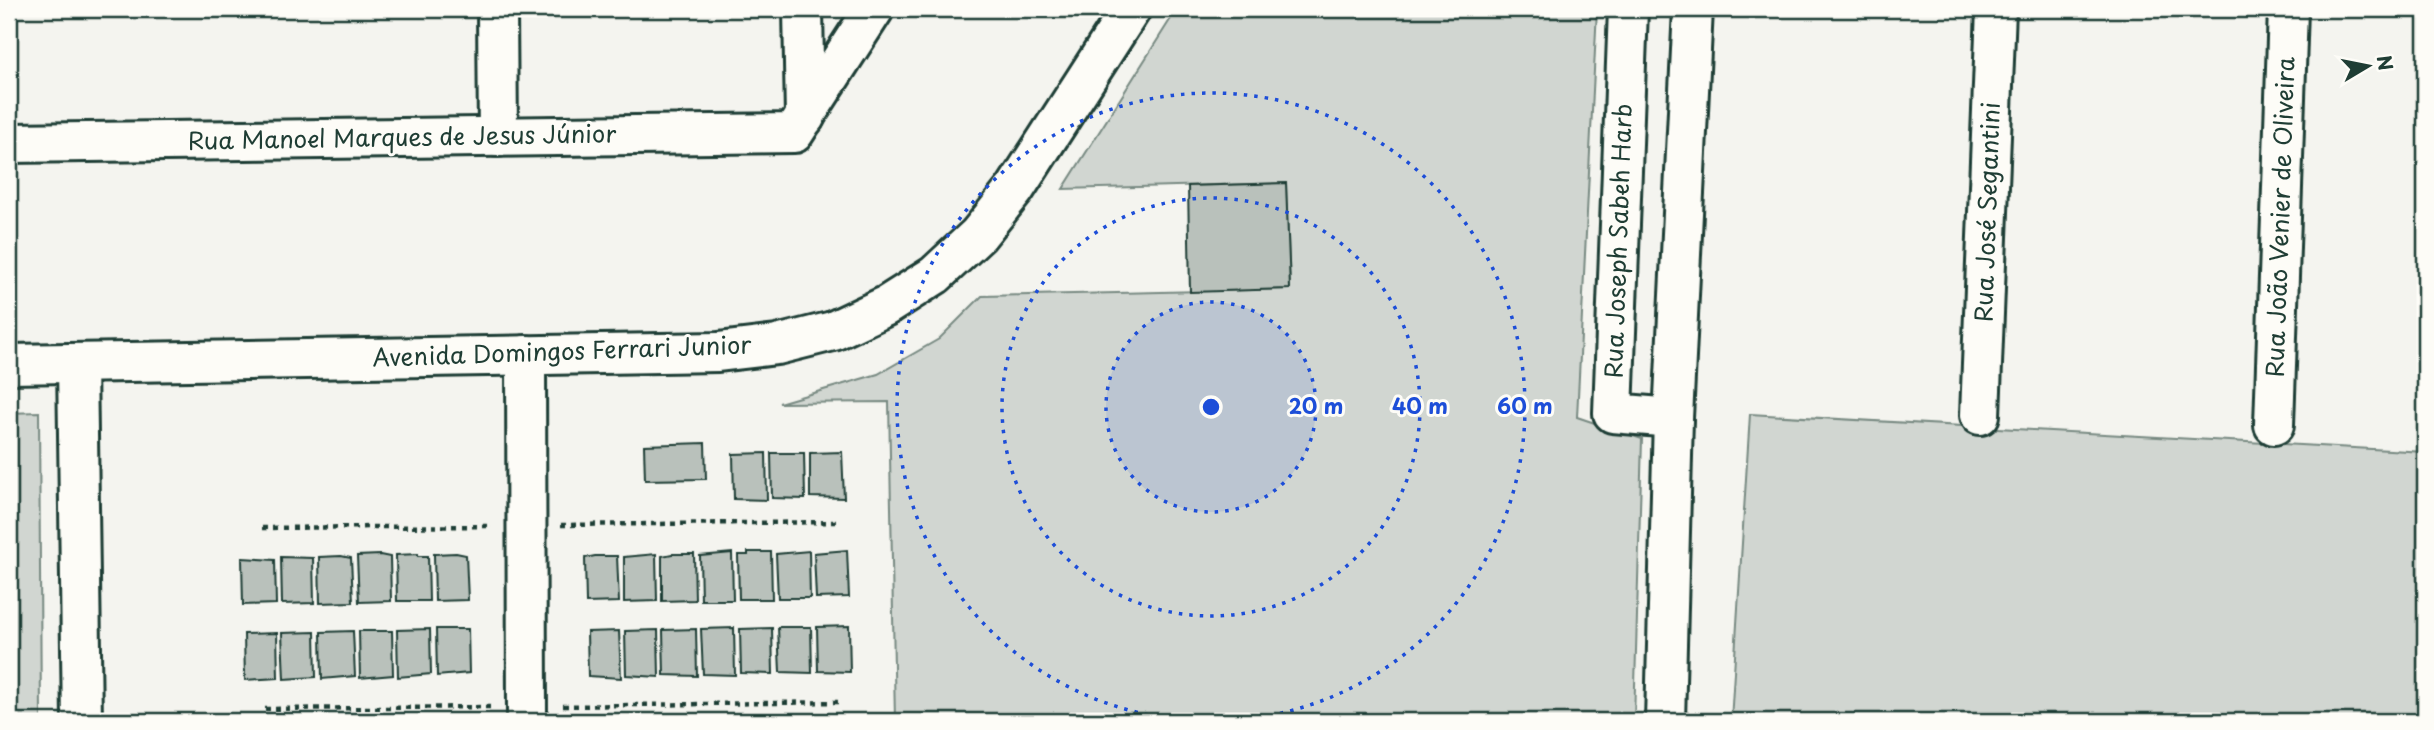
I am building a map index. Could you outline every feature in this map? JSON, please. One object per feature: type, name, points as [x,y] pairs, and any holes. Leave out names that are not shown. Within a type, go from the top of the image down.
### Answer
[{"type":"street","points":[[497,9],[498,137]]},
{"type":"street","points":[[799,125],[803,9]]},
{"type":"street","points":[[799,125],[874,9]]},
{"type":"street","name":"Avenida Domingos Ferrari Junior","points":[[9,363],[718,352],[777,345],[833,331],[886,306],[935,275],[978,235],[1015,189],[1131,9]]},
{"type":"street","name":"Rua Joseph Sabeh Harb","points":[[1628,9],[1613,413],[1673,418]]},
{"type":"street","points":[[1665,721],[1673,418],[1693,9]]},
{"type":"street","name":"Rua José Segantini","points":[[1980,415],[1996,9]]},
{"type":"street","name":"Rua João Venier de Oliveira","points":[[2274,425],[2288,9]]},
{"type":"street","name":"Rua Manoel Marques de Jesus Júnior","points":[[9,143],[498,137],[799,125]]},
{"type":"street","points":[[526,355],[527,721]]},
{"type":"street","points":[[77,363],[82,721]]},
{"type":"shaded area","points":[[1177,9],[1597,9],[1577,417],[1642,439],[1634,721],[895,721],[889,402],[779,403],[878,374],[939,339],[982,296],[1290,289],[1286,183],[1063,189]]},
{"type":"shaded area","points":[[39,412],[41,721],[9,721],[9,413]]},
{"type":"shaded area","points":[[1750,414],[2425,452],[2425,721],[1731,721]]},
{"type":"building","points":[[1286,183],[1290,289],[1190,292],[1188,186]]},
{"type":"building","points":[[705,443],[706,479],[645,480],[644,445]]},
{"type":"building","points":[[842,452],[844,498],[810,497],[810,453]]},
{"type":"building","points":[[766,453],[767,500],[734,499],[733,454]]},
{"type":"building","points":[[771,453],[804,453],[805,499],[772,498]]},
{"type":"building","points":[[847,550],[849,597],[816,598],[814,553]]},
{"type":"building","points":[[809,551],[810,598],[778,598],[776,554]]},
{"type":"building","points":[[748,552],[771,552],[772,599],[739,599],[738,555],[748,555]]},
{"type":"building","points":[[732,553],[733,600],[701,600],[700,556]]},
{"type":"building","points":[[434,554],[466,555],[468,600],[435,601]]},
{"type":"building","points":[[656,554],[657,601],[624,602],[624,557]]},
{"type":"building","points":[[694,554],[695,600],[662,601],[662,556]]},
{"type":"building","points":[[396,555],[428,556],[429,601],[397,601]]},
{"type":"building","points":[[357,556],[390,557],[391,601],[359,602]]},
{"type":"building","points":[[617,556],[619,602],[586,603],[585,558]]},
{"type":"building","points":[[281,557],[313,558],[314,603],[282,604]]},
{"type":"building","points":[[319,557],[351,558],[353,602],[320,603]]},
{"type":"building","points":[[242,558],[275,560],[276,604],[243,605]]},
{"type":"building","points":[[849,626],[850,672],[818,671],[817,627]]},
{"type":"building","points":[[778,627],[811,627],[812,673],[780,672]]},
{"type":"building","points":[[734,628],[735,675],[703,674],[701,629]]},
{"type":"building","points":[[772,628],[773,674],[741,673],[740,629]]},
{"type":"building","points":[[430,629],[431,674],[398,677],[397,630]]},
{"type":"building","points":[[436,629],[468,629],[469,673],[437,676]]},
{"type":"building","points":[[696,629],[697,676],[664,675],[663,630]]},
{"type":"building","points":[[658,630],[659,677],[626,675],[625,631]]},
{"type":"building","points":[[353,631],[355,676],[322,679],[321,632]]},
{"type":"building","points":[[359,631],[392,631],[393,675],[360,678]]},
{"type":"building","points":[[619,631],[621,678],[588,676],[587,632]]},
{"type":"building","points":[[315,632],[316,677],[284,679],[282,633]]},
{"type":"building","points":[[277,633],[278,678],[245,680],[244,634]]}]
